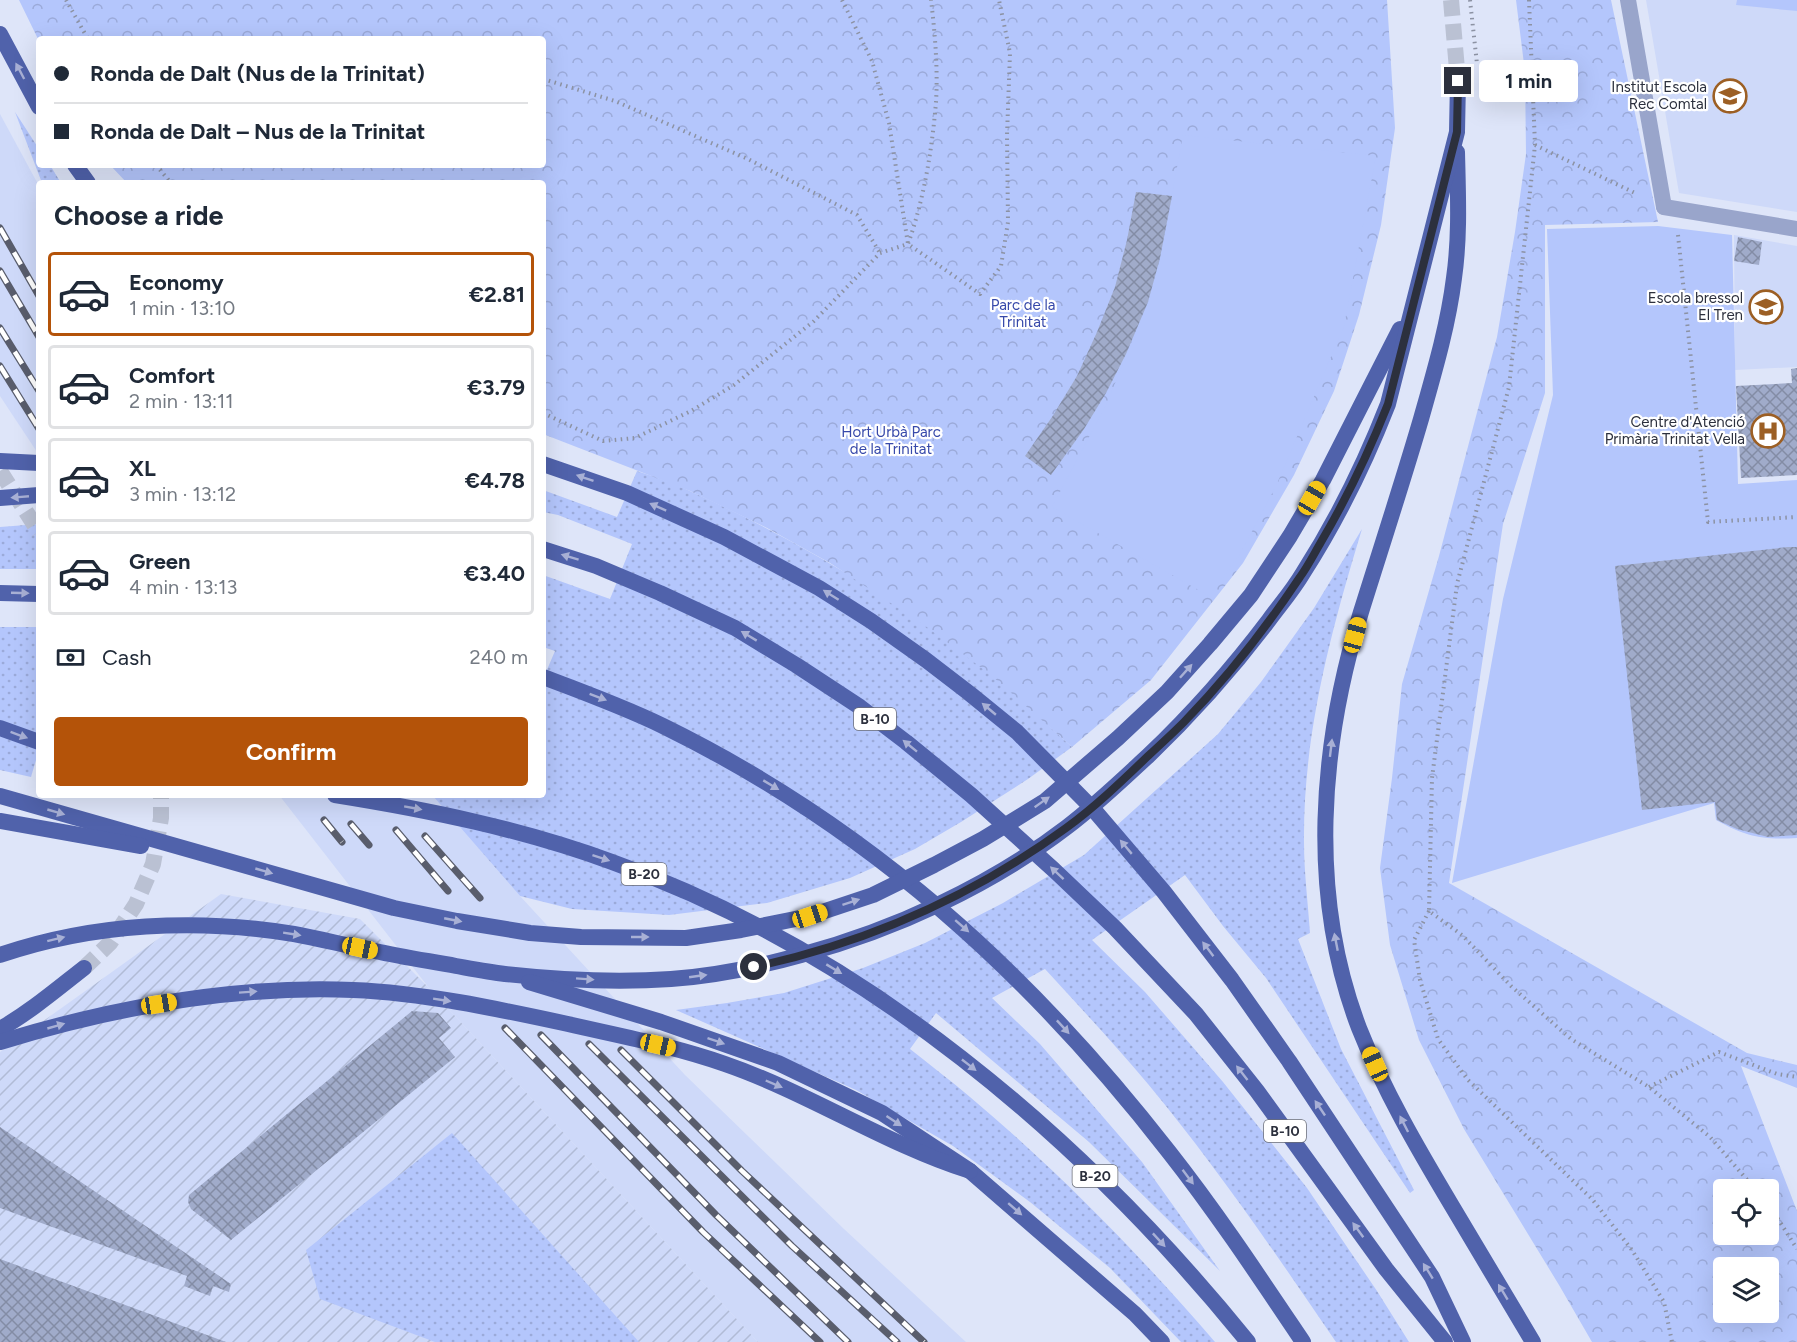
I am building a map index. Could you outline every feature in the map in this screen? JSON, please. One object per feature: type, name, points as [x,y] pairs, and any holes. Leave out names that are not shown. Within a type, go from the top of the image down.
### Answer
[{"type":"highway","points":[[0,34],[36,101]]},
{"type":"highway","points":[[1458,81],[1459,225],[1448,313],[1432,382],[1360,615],[1344,675],[1333,730],[1326,789],[1325,852],[1329,904],[1341,969],[1359,1026],[1410,1136],[1533,1342]]},
{"type":"highway","points":[[0,955],[64,937],[108,930],[190,925],[236,926],[294,934],[503,974],[619,982],[674,979],[773,963],[844,943],[901,921],[964,892],[1011,865],[1067,828],[1127,776],[1185,721],[1240,658],[1301,576],[1343,505],[1388,404],[1457,132]]},
{"type":"highway","points":[[0,796],[394,908],[530,933],[581,937],[686,938],[810,916],[873,895],[934,865],[1045,801],[1167,692],[1251,595],[1290,536],[1323,480],[1413,304]]},
{"type":"highway","points":[[0,462],[36,463]]},
{"type":"highway","points":[[546,465],[627,493],[724,537],[819,588],[926,660],[1017,732],[1094,810],[1164,892],[1232,980],[1295,1070],[1432,1277],[1463,1342]]},
{"type":"highway","points":[[0,498],[36,495]]},
{"type":"highway","name":"B-10","points":[[546,550],[596,566],[735,628],[860,707],[971,795],[1115,928],[1196,1014],[1257,1091],[1386,1269],[1445,1342]]},
{"type":"highway","points":[[0,593],[36,594]]},
{"type":"highway","points":[[546,677],[605,700],[662,726],[753,774],[821,816],[917,888],[965,929],[1024,984],[1094,1060],[1169,1151],[1303,1342]]},
{"type":"highway","points":[[0,728],[36,741]]},
{"type":"highway","name":"B-20","points":[[353,798],[425,810],[497,826],[612,862],[731,912],[853,981],[923,1029],[1024,1111],[1113,1193],[1196,1280],[1248,1342]]},
{"type":"highway","points":[[0,821],[231,861]]},
{"type":"highway","points":[[0,1029],[38,1004],[84,968]]},
{"type":"highway","points":[[503,974],[661,1022],[778,1063],[882,1113],[970,1171],[1135,1314],[1162,1342]]},
{"type":"highway","points":[[0,1042],[77,1020],[137,1007],[202,997],[246,992],[344,990],[411,995],[542,1019],[679,1050],[726,1064],[938,1161],[970,1171]]},
{"type":"street","points":[[1628,0],[1664,207],[1797,229]]},
{"type":"path","points":[[66,0],[86,36]]},
{"type":"path","points":[[842,0],[872,61],[889,123],[908,244],[980,294],[1001,266],[1008,222],[1007,135],[1010,53],[999,0]]},
{"type":"path","points":[[908,244],[919,211],[936,101],[931,0]]},
{"type":"path","points":[[1470,0],[1477,64]]},
{"type":"path","points":[[1529,0],[1535,145],[1509,387],[1457,584],[1432,778],[1430,910],[1414,940],[1420,980],[1438,1039],[1468,1080],[1592,1199],[1632,1250],[1664,1302],[1672,1342]]},
{"type":"path","points":[[546,80],[615,101],[778,174],[857,216],[880,253]]},
{"type":"path","points":[[1535,145],[1664,207],[1677,229],[1708,522],[1797,517]]},
{"type":"path","points":[[158,168],[168,180]]},
{"type":"path","points":[[546,414],[603,441],[635,438],[691,411],[734,385],[814,321],[880,253],[908,244]]},
{"type":"path","points":[[1430,910],[1462,935],[1511,986],[1571,1039],[1649,1087],[1710,1137],[1746,1179]]},
{"type":"path","points":[[1649,1087],[1719,1052],[1777,1074],[1797,1077]]},
{"type":"path","points":[[1779,1220],[1797,1249]]},
{"type":"shaded area","name":"Institut Escola Rec Comtal","points":[[1646,0],[1797,0],[1797,212],[1679,193]]},
{"type":"shaded area","points":[[0,114],[36,180],[36,450],[0,396]]},
{"type":"shaded area","name":"Escola bressol El Tren","points":[[1734,235],[1797,246],[1797,367],[1735,370]]},
{"type":"shaded area","points":[[281,798],[435,798],[520,896],[685,1075],[844,1229],[966,1342],[758,1342],[429,988]]},
{"type":"shaded area","points":[[221,894],[360,919],[429,988],[758,1342],[0,1342],[0,1052]]},
{"type":"green space","name":"Parc de la Trinitat","points":[[19,0],[1387,0],[1395,128],[1381,225],[1359,315],[1334,391],[1294,475],[1243,563],[1151,680],[1072,747],[991,675],[924,625],[830,563],[767,528],[690,491],[546,435],[546,180],[124,180],[113,168],[546,168],[546,36],[37,36]]},
{"type":"green space","points":[[1516,0],[1611,0],[1658,222],[1545,225],[1545,393],[1503,524],[1449,883],[1747,1053],[1797,1065],[1797,1088],[1741,1066],[1797,1211],[1797,1342],[1592,1342],[1464,1129],[1419,1040],[1390,945],[1380,868],[1402,684],[1439,556],[1497,337],[1526,154],[1525,72]]},
{"type":"green space","points":[[1737,0],[1797,0],[1797,11],[1736,5]]},
{"type":"green space","points":[[15,112],[36,144],[36,167]]},
{"type":"green space","points":[[1183,135],[1376,156],[1344,326],[1276,486],[1239,556],[1209,596],[1052,507],[1107,403],[1148,302],[1160,259]]},
{"type":"green space","points":[[36,168],[52,168],[59,180],[41,180]]},
{"type":"green space","points":[[1658,226],[1732,235],[1738,484],[1797,480],[1797,838],[1764,838],[1737,830],[1716,820],[1714,803],[1452,883],[1503,599],[1553,395],[1547,229]]},
{"type":"green space","points":[[637,471],[665,480],[771,530],[884,597],[956,647],[1012,692],[1072,747],[1028,779],[915,849],[850,878],[767,903],[669,915],[572,909],[520,896],[435,798],[546,798],[546,672],[555,651],[546,648],[546,576],[610,599],[632,544],[558,515],[546,513],[546,491],[617,517]]},
{"type":"green space","points":[[36,524],[36,569],[0,569],[0,527]]},
{"type":"green space","points":[[1362,529],[1330,644],[1314,722],[1308,762],[1304,842],[1310,933],[1298,939],[1341,1049],[1414,1190],[1410,1193],[1266,978],[1185,875],[1092,940],[1145,992],[1223,1082],[1307,1188],[1409,1342],[1336,1342],[1198,1147],[1148,1084],[1045,969],[992,998],[1040,1044],[1142,1162],[1220,1271],[1089,1142],[936,1013],[910,1049],[1035,1154],[1128,1246],[1215,1342],[1181,1342],[1110,1268],[1030,1202],[953,1146],[856,1090],[676,1010],[784,993],[863,968],[925,943],[1003,903],[1084,855],[1218,734],[1261,682],[1314,608]]},
{"type":"green space","points":[[0,627],[36,627],[36,760],[31,777],[0,770]]},
{"type":"green space","points":[[452,1133],[639,1342],[435,1342],[320,1299],[306,1250]]},
{"type":"building","points":[[1136,192],[1172,196],[1160,258],[1148,302],[1126,354],[1106,393],[1051,475],[1025,456],[1077,376],[1097,332],[1115,287]]},
{"type":"building","points":[[1738,237],[1762,242],[1759,265],[1734,261]]},
{"type":"building","name":"Centre d'Atenció Primària Trinitat Vella","points":[[1797,368],[1797,475],[1741,478],[1736,386],[1792,383],[1791,369]]},
{"type":"building","points":[[1797,547],[1797,835],[1768,837],[1737,829],[1717,820],[1715,802],[1642,810],[1615,566]]},
{"type":"building","points":[[412,1011],[438,1013],[451,1028],[439,1038],[455,1057],[231,1240],[191,1209],[188,1202],[189,1195]]},
{"type":"building","points":[[0,1127],[231,1284],[229,1292],[213,1286],[210,1296],[184,1286],[187,1276],[0,1208]]},
{"type":"building","points":[[0,1259],[226,1342],[0,1342]]},
{"type":"tunnel","points":[[1451,0],[1458,81]]},
{"type":"tunnel","points":[[0,471],[36,527]]},
{"type":"tunnel","points":[[84,968],[110,943],[136,904],[153,864],[161,818],[161,798]]},
{"type":"railway","points":[[0,228],[36,291]]},
{"type":"railway","points":[[0,271],[36,332]]},
{"type":"railway","points":[[0,328],[36,386]]},
{"type":"railway","points":[[0,366],[36,424]]},
{"type":"railway","points":[[324,820],[342,842]]},
{"type":"railway","points":[[351,824],[369,845]]},
{"type":"railway","points":[[396,830],[448,891]]},
{"type":"railway","points":[[425,836],[480,898]]},
{"type":"railway","points":[[505,1028],[703,1232],[820,1342]]},
{"type":"railway","points":[[541,1035],[716,1215],[848,1342]]},
{"type":"railway","points":[[589,1044],[792,1246],[897,1342]]},
{"type":"railway","points":[[621,1050],[742,1171],[924,1342]]},
{"type":"place","name":"Institut Escola Rec Comtal","points":[[1730,96]]},
{"type":"place","name":"Escola bressol El Tren","points":[[1766,307]]},
{"type":"place","name":"Centre d'Atenció Primària Trinitat Vella","points":[[1768,431]]},
{"type":"route","points":[[754,967],[844,943],[901,921],[964,892],[1011,865],[1067,828],[1127,776],[1185,721],[1240,658],[1301,576],[1343,505],[1388,404],[1457,132],[1458,81]]},
{"type":"park label","name":"Hort Urbà Parc de la Trinitat","points":[[891,440]]}]
